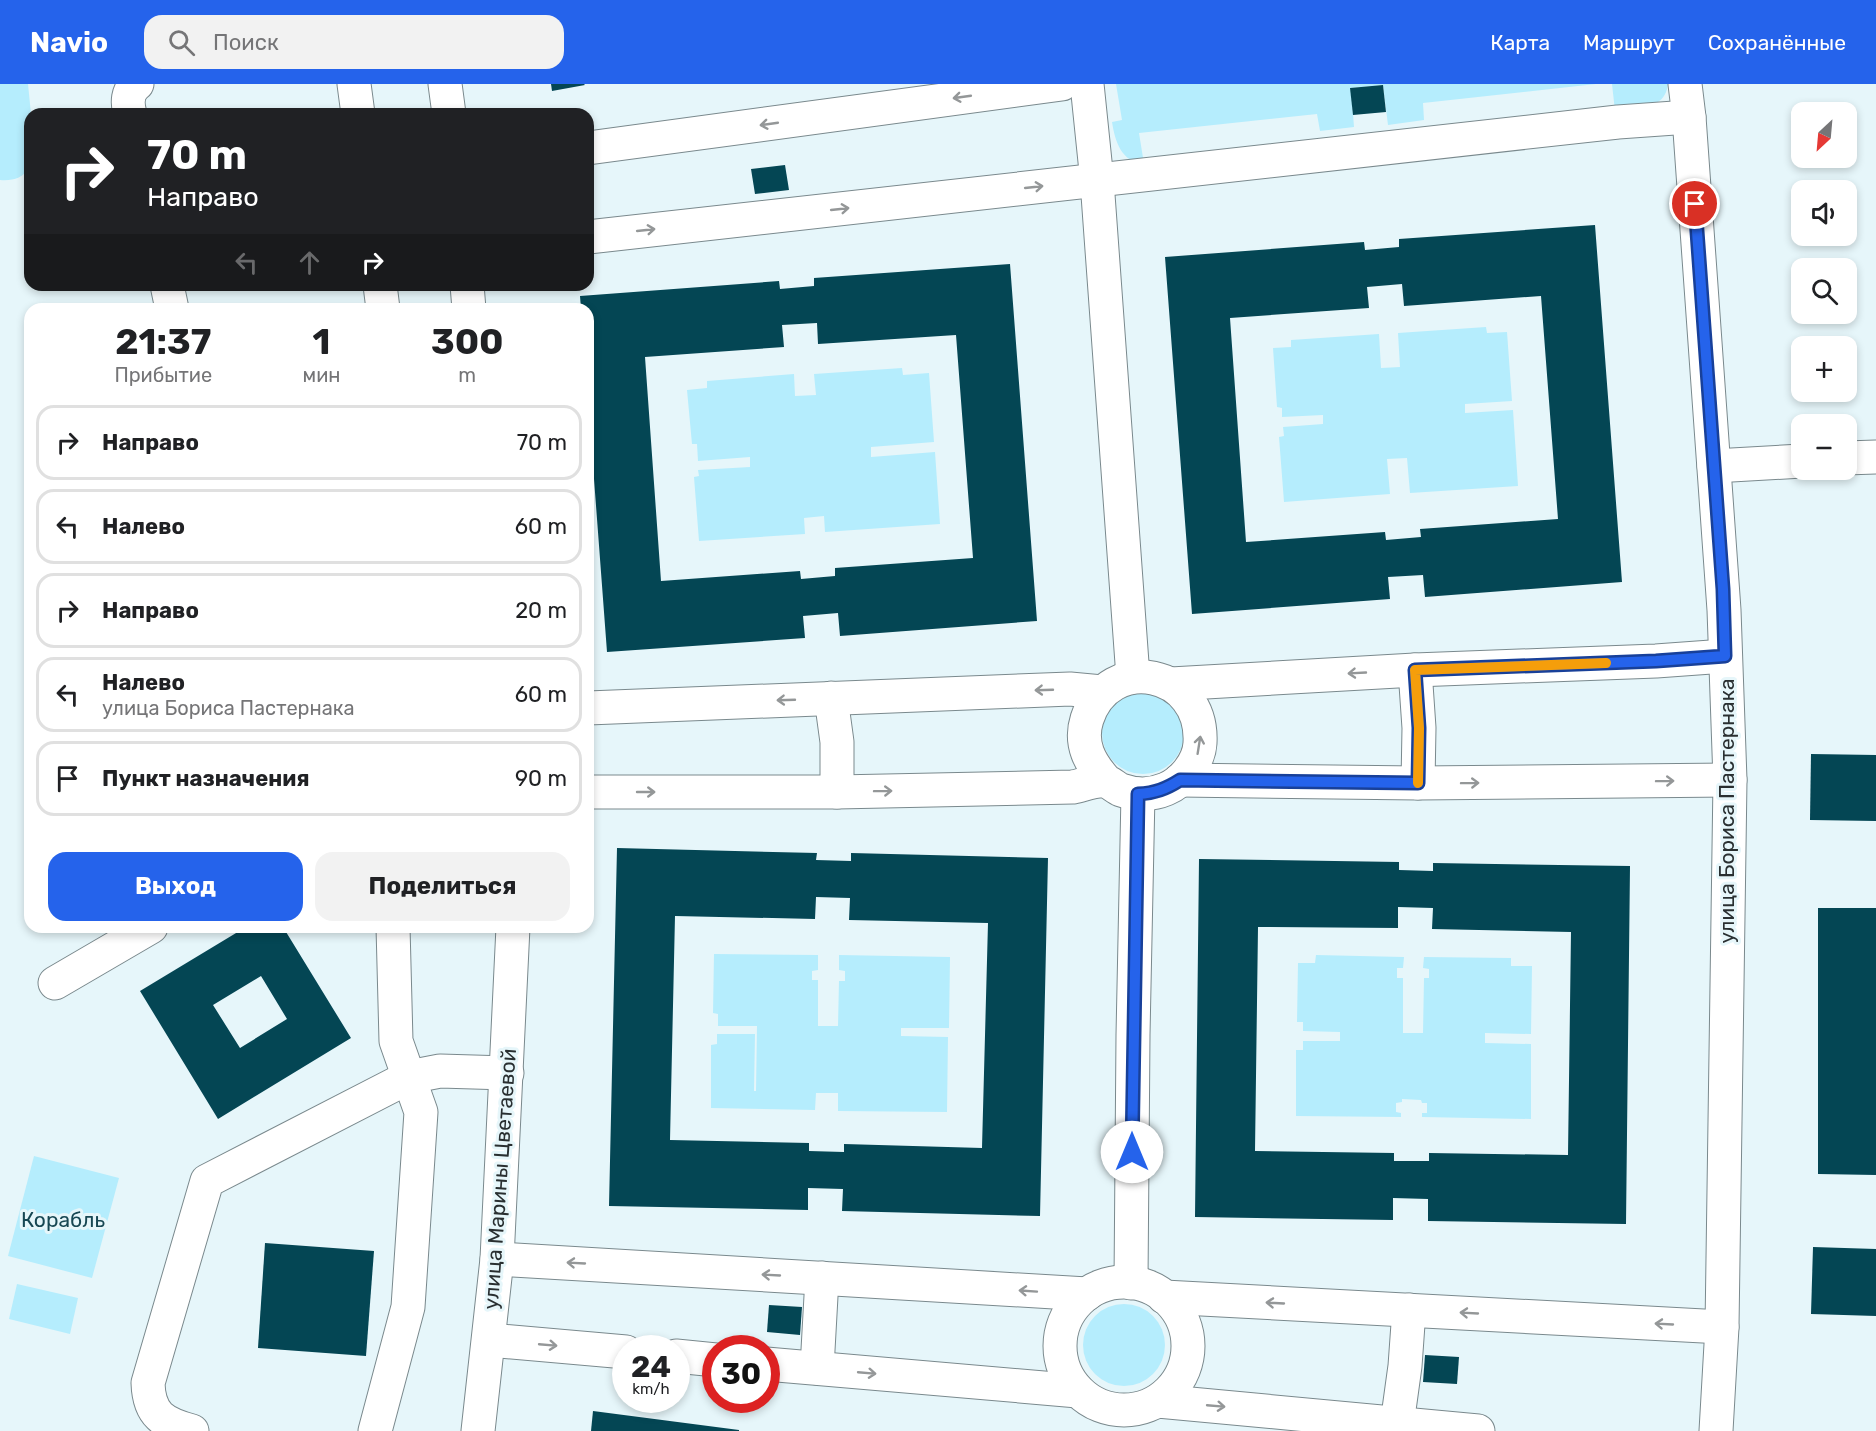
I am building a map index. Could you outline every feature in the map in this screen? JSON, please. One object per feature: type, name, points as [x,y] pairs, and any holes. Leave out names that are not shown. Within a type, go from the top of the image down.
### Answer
[{"type":"street","points":[[128,108],[127,104],[132,88],[137,84]]},
{"type":"street","points":[[354,84],[357,108]]},
{"type":"street","points":[[445,84],[448,108]]},
{"type":"street","points":[[594,147],[1062,84]]},
{"type":"street","points":[[1087,84],[1097,181],[1133,677]]},
{"type":"street","name":"улица Бориса Пастернака","points":[[1685,84],[1724,610],[1730,780],[1722,1327],[1716,1431]]},
{"type":"street","points":[[594,236],[1618,122],[1689,117]]},
{"type":"street","points":[[1857,458],[1876,457]]},
{"type":"street","points":[[1714,466],[1791,462]]},
{"type":"street","points":[[1171,684],[1725,656]]},
{"type":"street","points":[[1415,670],[1419,728],[1418,783]]},
{"type":"street","points":[[1133,677],[1152,677],[1171,684],[1186,695],[1196,712],[1201,730],[1199,749],[1192,766],[1180,780],[1153,793],[1138,794],[1121,790],[1106,781],[1093,766],[1085,748],[1084,728],[1090,709],[1102,692],[1116,683],[1133,677]]},
{"type":"street","points":[[594,708],[1070,689],[1102,692]]},
{"type":"street","points":[[831,698],[837,742],[837,792]]},
{"type":"street","points":[[1180,780],[1418,783],[1730,780]]},
{"type":"street","points":[[594,792],[837,792],[1073,787],[1106,781]]},
{"type":"street","points":[[1131,1283],[1138,794]]},
{"type":"street","points":[[55,983],[142,933]]},
{"type":"street","points":[[375,1431],[408,1307],[421,1112],[396,1041],[393,933]]},
{"type":"street","name":"улица Марины Цветаевой","points":[[478,1431],[497,1259],[513,933]]},
{"type":"street","points":[[192,1431],[162,1420],[148,1400],[148,1383],[207,1181],[409,1077],[440,1071],[507,1073]]},
{"type":"street","points":[[497,1259],[1087,1294]]},
{"type":"street","points":[[817,1368],[822,1278]]},
{"type":"street","points":[[1131,1283],[1147,1286],[1164,1297],[1178,1311],[1186,1330],[1188,1350],[1183,1370],[1173,1388],[1158,1401],[1116,1420],[1078,1391],[1065,1373],[1060,1352],[1062,1330],[1071,1310],[1087,1294],[1106,1285],[1131,1283]]},
{"type":"street","points":[[1164,1297],[1722,1327]]},
{"type":"street","points":[[1397,1424],[1405,1366],[1409,1310]]},
{"type":"street","points":[[489,1340],[612,1351]]},
{"type":"street","points":[[780,1365],[1078,1391]]},
{"type":"street","points":[[1158,1401],[1478,1431]]},
{"type":"green space","points":[[0,84],[28,84],[30,108],[24,108],[24,173],[17,178],[0,180]]},
{"type":"green space","points":[[1116,84],[1596,84],[1423,103],[1424,120],[1388,125],[1383,85],[1351,88],[1354,127],[1320,131],[1317,114],[1139,133],[1144,164],[1130,159],[1117,143],[1112,122],[1122,120]]},
{"type":"green space","points":[[1612,84],[1668,84],[1666,93],[1655,104],[1615,111]]},
{"type":"green space","points":[[1486,327],[1487,333],[1507,332],[1512,401],[1465,404],[1465,413],[1513,410],[1518,486],[1410,493],[1407,458],[1387,459],[1390,494],[1284,502],[1279,437],[1284,436],[1283,427],[1323,424],[1323,415],[1282,417],[1282,408],[1277,407],[1273,348],[1291,347],[1291,340],[1379,334],[1381,368],[1400,367],[1398,333]]},
{"type":"green space","points":[[902,368],[903,375],[929,373],[934,442],[871,447],[871,457],[935,452],[940,524],[825,532],[824,516],[804,518],[805,534],[699,541],[694,477],[699,476],[698,470],[750,467],[750,457],[698,461],[697,444],[692,444],[687,390],[707,388],[707,381],[794,374],[795,396],[816,395],[814,374]]},
{"type":"green space","points":[[1143,692],[1159,696],[1172,704],[1180,717],[1184,733],[1180,749],[1172,762],[1159,770],[1143,774],[1127,770],[1114,762],[1106,749],[1102,733],[1106,717],[1114,704],[1127,696]]},
{"type":"green space","points":[[714,954],[818,955],[818,970],[812,971],[812,980],[818,980],[818,1026],[838,1026],[839,981],[845,981],[845,971],[839,970],[839,955],[950,957],[949,1028],[901,1028],[901,1036],[948,1037],[947,1112],[838,1111],[838,1093],[816,1093],[815,1110],[711,1108],[711,1045],[717,1044],[717,1034],[755,1034],[754,1091],[756,1091],[757,1026],[718,1026],[718,1014],[713,1013]]},
{"type":"green space","points":[[1316,955],[1404,957],[1403,968],[1397,968],[1397,978],[1403,978],[1403,1033],[1423,1033],[1424,978],[1429,978],[1429,969],[1423,968],[1424,957],[1511,958],[1511,966],[1532,966],[1531,1034],[1485,1033],[1485,1043],[1531,1044],[1531,1119],[1422,1117],[1422,1113],[1427,1113],[1427,1103],[1422,1103],[1421,1100],[1402,1099],[1402,1102],[1396,1103],[1396,1112],[1401,1113],[1401,1117],[1296,1116],[1296,1050],[1303,1050],[1303,1041],[1340,1041],[1340,1032],[1303,1031],[1303,1022],[1297,1022],[1298,963],[1315,963]]},
{"type":"green space","name":"Корабль","points":[[34,1156],[119,1178],[92,1278],[8,1256]]},
{"type":"green space","points":[[17,1284],[78,1298],[70,1334],[9,1319]]},
{"type":"green space","points":[[1124,1304],[1140,1307],[1153,1316],[1162,1329],[1165,1345],[1162,1361],[1153,1374],[1140,1383],[1124,1386],[1108,1383],[1095,1374],[1086,1361],[1083,1345],[1086,1329],[1095,1316],[1108,1307]]},
{"type":"building","points":[[551,84],[584,84],[585,85],[552,91]]},
{"type":"building","points":[[1383,85],[1386,112],[1353,115],[1350,88]]},
{"type":"building","points":[[785,165],[789,190],[755,194],[751,169]]},
{"type":"building","points":[[1595,225],[1622,582],[1425,597],[1423,575],[1388,577],[1390,599],[1192,614],[1165,257],[1364,242],[1365,250],[1399,247],[1399,239]],"holes":[[[1402,284],[1404,306],[1541,296],[1558,519],[1420,529],[1421,537],[1386,540],[1385,532],[1246,542],[1230,318],[1369,308],[1367,287]]]},
{"type":"building","points":[[1010,264],[1037,621],[840,636],[838,613],[803,616],[805,638],[607,652],[594,479],[594,303],[581,303],[580,296],[779,281],[780,289],[814,286],[814,278]],"holes":[[[817,323],[818,344],[956,335],[973,558],[835,568],[835,576],[801,579],[800,571],[661,581],[645,357],[784,347],[782,325]]]},
{"type":"building","points":[[1811,754],[1876,755],[1876,821],[1810,820]]},
{"type":"building","points":[[617,848],[817,853],[816,860],[851,861],[851,853],[1048,858],[1040,1216],[842,1211],[843,1189],[808,1188],[808,1210],[609,1206]],"holes":[[[816,897],[850,898],[849,920],[988,923],[982,1148],[844,1144],[844,1152],[809,1151],[809,1143],[670,1140],[675,916],[815,919]]]},
{"type":"building","points":[[1199,859],[1399,862],[1399,870],[1433,871],[1433,863],[1630,866],[1626,1224],[1428,1221],[1428,1199],[1393,1198],[1393,1220],[1195,1217]],"holes":[[[1398,907],[1433,908],[1432,929],[1571,932],[1568,1155],[1429,1153],[1429,1161],[1394,1161],[1394,1153],[1255,1151],[1258,927],[1398,928]]]},
{"type":"building","points":[[1818,908],[1876,908],[1876,1175],[1818,1174]]},
{"type":"building","points":[[236,933],[287,933],[351,1038],[218,1119],[140,991]],"holes":[[[261,976],[287,1019],[240,1048],[213,1005]]]},
{"type":"building","points":[[265,1243],[374,1251],[366,1356],[258,1348]]},
{"type":"building","points":[[1813,1247],[1876,1249],[1876,1316],[1811,1314]]},
{"type":"building","points":[[769,1305],[802,1307],[800,1335],[767,1332]]},
{"type":"building","points":[[1425,1355],[1459,1357],[1457,1384],[1423,1382]]},
{"type":"building","points":[[593,1411],[739,1430],[739,1431],[591,1431]]},
{"type":"slow traffic","points":[[1418,783],[1419,728],[1415,670],[1606,663]]},
{"type":"route","points":[[1132,1152],[1138,794],[1153,793],[1180,780],[1418,783],[1419,728],[1415,670],[1656,661],[1725,656],[1723,589],[1695,204]]}]
